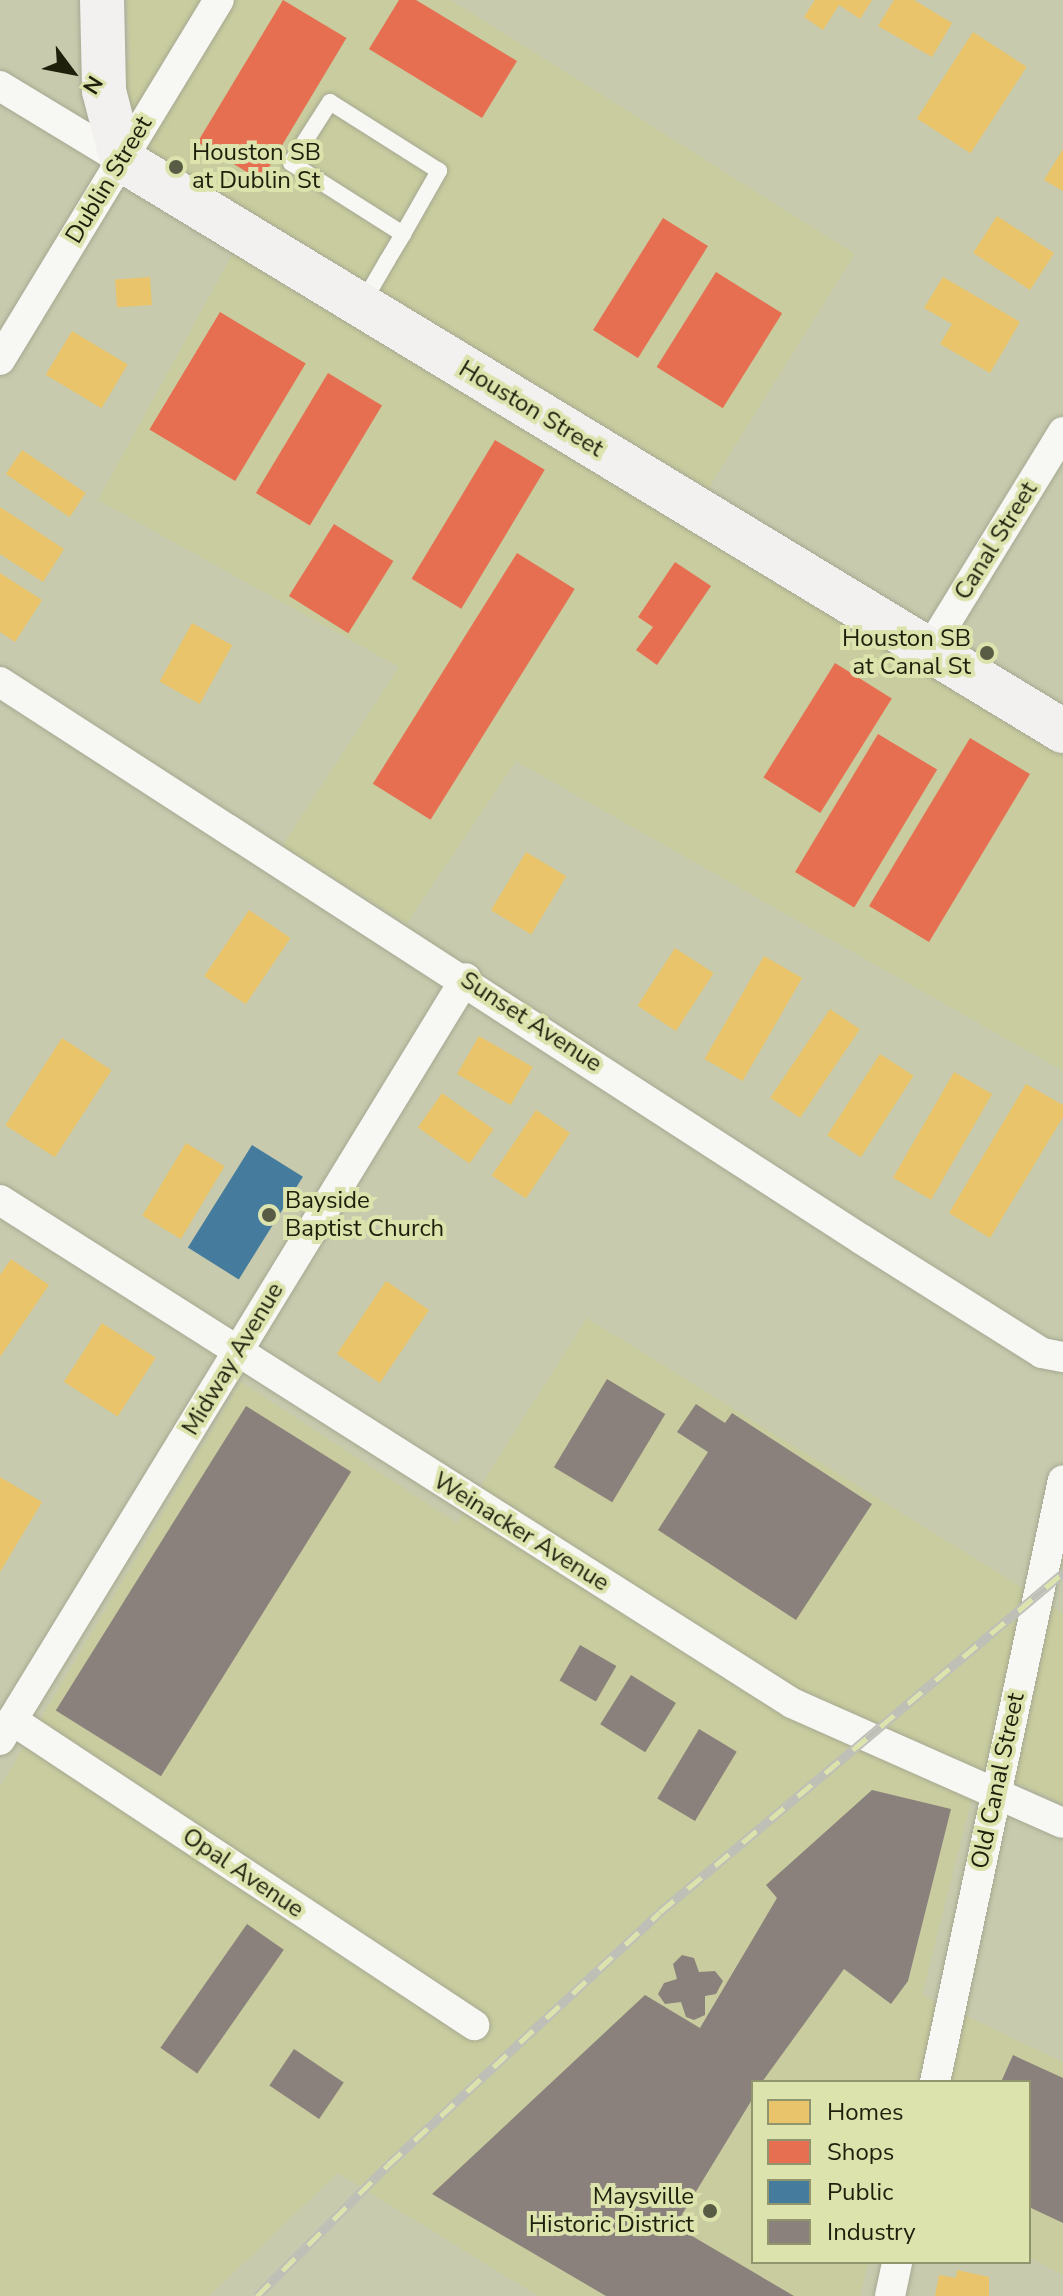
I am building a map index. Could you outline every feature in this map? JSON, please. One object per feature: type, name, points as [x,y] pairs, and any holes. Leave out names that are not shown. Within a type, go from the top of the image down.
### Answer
[{"type":"street","points":[[102,0],[104,91],[122,160]]},
{"type":"street","name":"Dublin Street","points":[[0,360],[219,0]]},
{"type":"street","name":"Houston Street","points":[[0,86],[1063,731]]},
{"type":"street","name":"Canal Street","points":[[929,650],[1063,432]]},
{"type":"street","name":"Sunset Avenue","points":[[0,682],[466,978],[887,1255],[1042,1353],[1063,1357]]},
{"type":"street","name":"Midway Avenue","points":[[6,1730],[466,978]]},
{"type":"street","name":"Weinacker Avenue","points":[[0,1200],[792,1703],[1063,1823]]},
{"type":"street","name":"Old Canal Street","points":[[935,2080],[1063,1480]]},
{"type":"street","name":"Opal Avenue","points":[[6,1730],[474,2025]]},
{"type":"street","points":[[890,2296],[897,2264]]},
{"type":"lane","points":[[361,306],[403,234],[439,171],[330,102],[291,163],[403,234]]},
{"type":"shaded area","points":[[127,0],[451,0],[855,254],[706,492],[1063,707],[1063,1071],[516,761],[407,923],[282,846],[399,667],[98,500],[251,220],[97,128],[130,58]]},
{"type":"shaded area","points":[[587,1318],[1063,1613],[1063,1803],[980,1767],[922,1995],[1063,2062],[1063,2275],[1031,2258],[1031,2080],[751,2080],[751,2264],[868,2264],[860,2296],[538,2296],[338,2173],[209,2296],[0,2296],[0,1787],[241,1382],[457,1523]]},
{"type":"building: Homes","points":[[815,0],[872,0],[860,19],[839,5],[823,30],[804,17]]},
{"type":"building: Homes","points":[[894,0],[914,0],[952,23],[932,57],[878,26]]},
{"type":"building: Homes","points":[[973,32],[1027,67],[971,153],[917,118]]},
{"type":"building: Homes","points":[[1063,149],[1063,191],[1044,180]]},
{"type":"building: Homes","points":[[997,216],[1054,253],[1030,290],[973,253]]},
{"type":"building: Homes","points":[[150,277],[152,305],[117,307],[115,279]]},
{"type":"building: Homes","points":[[943,277],[1020,322],[990,373],[940,344],[952,324],[924,308]]},
{"type":"building: Homes","points":[[72,331],[128,364],[101,408],[46,375]]},
{"type":"building: Homes","points":[[22,450],[86,493],[70,517],[6,474]]},
{"type":"building: Homes","points":[[0,507],[64,549],[43,582],[0,554]]},
{"type":"building: Homes","points":[[0,573],[42,600],[15,642],[0,632]]},
{"type":"building: Homes","points":[[192,623],[232,645],[200,704],[160,682]]},
{"type":"building: Homes","points":[[526,852],[566,876],[531,934],[491,910]]},
{"type":"building: Homes","points":[[249,910],[290,938],[246,1004],[204,976]]},
{"type":"building: Homes","points":[[675,948],[714,973],[676,1031],[637,1006]]},
{"type":"building: Homes","points":[[764,956],[802,978],[743,1081],[705,1059]]},
{"type":"building: Homes","points":[[830,1009],[860,1029],[800,1118],[770,1098]]},
{"type":"building: Homes","points":[[479,1036],[533,1067],[511,1105],[457,1074]]},
{"type":"building: Homes","points":[[62,1038],[111,1070],[55,1157],[5,1125]]},
{"type":"building: Homes","points":[[880,1054],[914,1076],[861,1157],[827,1135]]},
{"type":"building: Homes","points":[[954,1072],[992,1094],[931,1200],[893,1178]]},
{"type":"building: Homes","points":[[1026,1084],[1063,1105],[1063,1117],[990,1238],[949,1213]]},
{"type":"building: Homes","points":[[442,1093],[494,1129],[470,1164],[418,1127]]},
{"type":"building: Homes","points":[[536,1110],[570,1133],[526,1198],[492,1175]]},
{"type":"building: Homes","points":[[186,1143],[225,1166],[181,1239],[142,1216]]},
{"type":"building: Homes","points":[[11,1259],[49,1285],[0,1357],[0,1275]]},
{"type":"building: Homes","points":[[386,1281],[429,1310],[380,1383],[337,1354]]},
{"type":"building: Homes","points":[[102,1323],[156,1358],[118,1417],[64,1382]]},
{"type":"building: Homes","points":[[0,1477],[42,1502],[0,1572]]},
{"type":"building: Homes","points":[[957,2270],[989,2277],[989,2296],[935,2296],[939,2275],[956,2278]]},
{"type":"building: Shops","points":[[283,0],[346,38],[261,180],[198,142]]},
{"type":"building: Shops","points":[[399,0],[416,0],[517,61],[482,118],[369,49]]},
{"type":"building: Shops","points":[[663,218],[708,246],[638,358],[593,330]]},
{"type":"building: Shops","points":[[716,272],[782,313],[723,408],[657,367]]},
{"type":"building: Shops","points":[[220,312],[306,364],[235,481],[149,429]]},
{"type":"building: Shops","points":[[328,373],[382,405],[310,525],[256,493]]},
{"type":"building: Shops","points":[[495,440],[545,470],[461,609],[412,579]]},
{"type":"building: Shops","points":[[334,524],[393,561],[348,633],[289,596]]},
{"type":"building: Shops","points":[[517,553],[575,589],[431,820],[373,784]]},
{"type":"building: Shops","points":[[675,562],[711,586],[657,665],[636,650],[653,627],[638,617]]},
{"type":"building: Shops","points":[[835,663],[892,699],[820,813],[763,777]]},
{"type":"building: Shops","points":[[878,734],[937,770],[854,908],[795,872]]},
{"type":"building: Shops","points":[[970,738],[1030,774],[929,942],[869,906]]},
{"type":"building: Public","points":[[252,1145],[303,1177],[239,1279],[188,1248]]},
{"type":"building: Industry","points":[[607,1379],[665,1414],[612,1502],[554,1467]]},
{"type":"building: Industry","points":[[696,1404],[725,1423],[732,1413],[872,1504],[796,1620],[658,1530],[708,1452],[677,1432]]},
{"type":"building: Industry","points":[[246,1406],[351,1472],[161,1776],[56,1710]]},
{"type":"building: Industry","points":[[580,1645],[616,1666],[596,1702],[560,1681]]},
{"type":"building: Industry","points":[[631,1675],[676,1703],[645,1752],[600,1724]]},
{"type":"building: Industry","points":[[699,1729],[737,1752],[695,1821],[657,1798]]},
{"type":"building: Industry","points":[[872,1790],[951,1809],[908,1981],[891,2004],[844,1969],[763,2080],[751,2080],[751,2101],[675,2226],[794,2296],[606,2296],[432,2194],[645,1995],[700,2028],[777,1898],[766,1885]]},
{"type":"building: Industry","points":[[247,1924],[284,1950],[197,2074],[160,2048]]},
{"type":"building: Industry","points":[[682,1955],[694,1958],[699,1972],[715,1971],[723,1981],[716,1994],[705,1996],[705,2015],[694,2020],[686,2017],[681,2002],[665,2004],[658,1994],[664,1983],[677,1979],[673,1964]]},
{"type":"building: Industry","points":[[294,2049],[344,2083],[319,2119],[269,2085]]},
{"type":"building: Industry","points":[[1013,2055],[1063,2078],[1063,2223],[1031,2208],[1031,2080],[1002,2080]]},
{"type":"railway","points":[[257,2296],[388,2165],[660,1912],[1063,1573]]},
{"type":"place","name":"Houston SB at Dublin St","points":[[176,167]]},
{"type":"place","name":"Houston SB at Canal St","points":[[987,653]]},
{"type":"place","name":"Bayside Baptist Church","points":[[269,1215]]},
{"type":"place","name":"Maysville Historic District","points":[[710,2211]]}]
